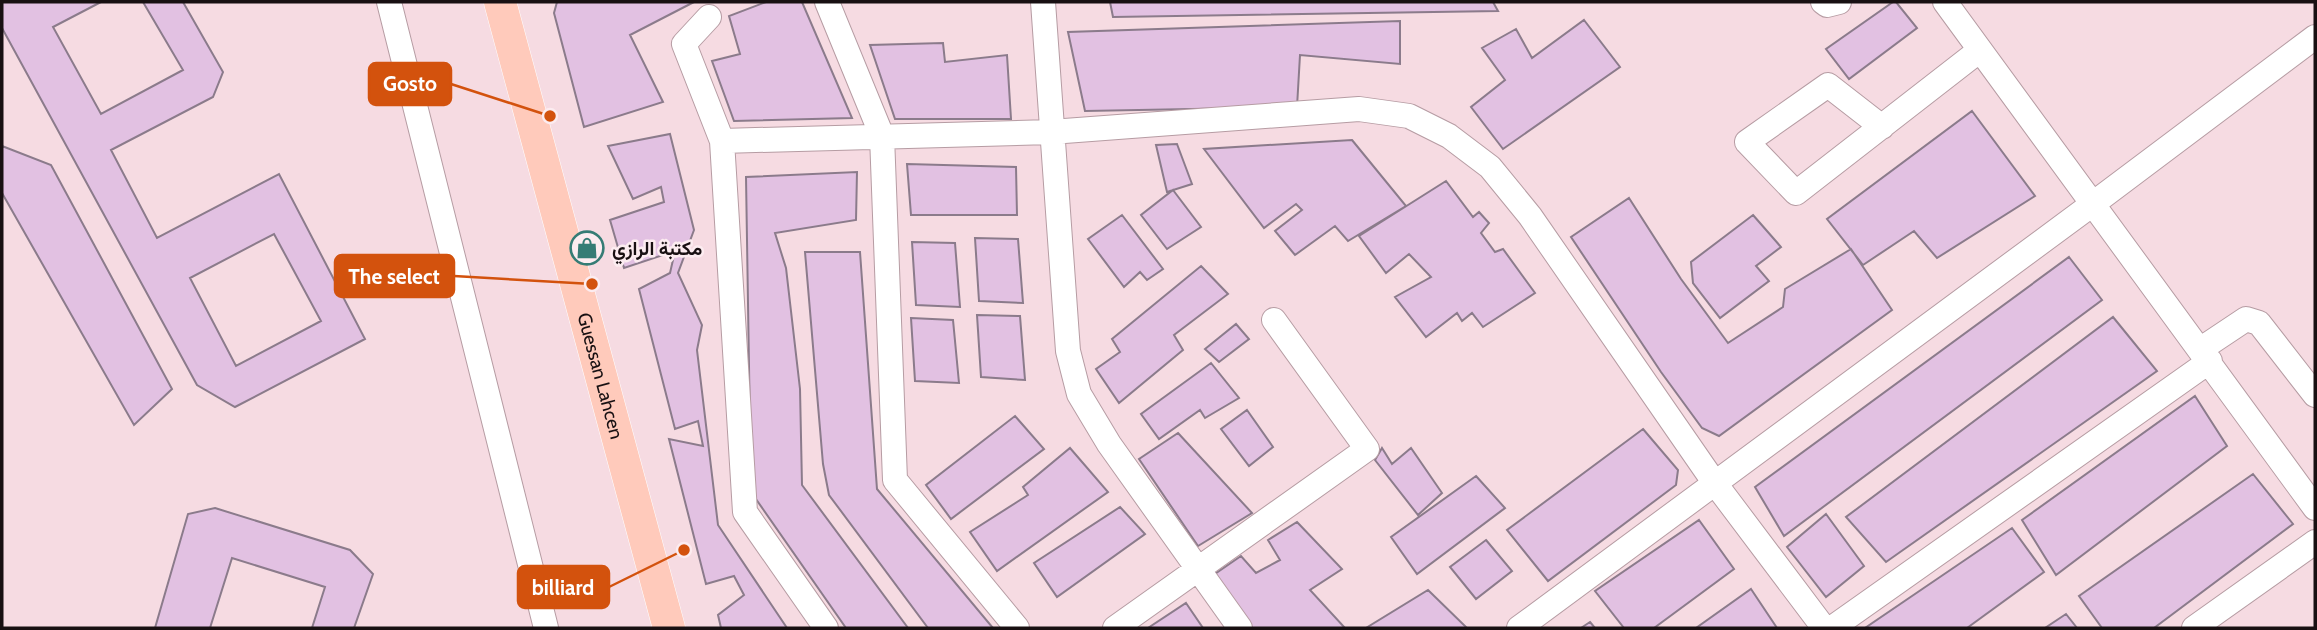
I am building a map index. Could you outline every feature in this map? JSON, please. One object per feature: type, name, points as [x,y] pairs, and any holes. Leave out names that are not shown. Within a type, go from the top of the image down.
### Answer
[{"type":"main road","name":"Guessan Lahcen","points":[[500,2],[669,628]]},
{"type":"street","points":[[389,2],[546,628]]},
{"type":"street","points":[[827,2],[882,136],[895,480],[1017,628]]},
{"type":"street","points":[[1043,2],[1068,351],[1079,394],[1109,444],[1240,628]]},
{"type":"street","points":[[1823,2],[1827,5],[1839,2]]},
{"type":"street","points":[[1945,2],[2315,508]]},
{"type":"street","points":[[709,17],[684,44],[722,141],[745,512],[826,628]]},
{"type":"street","points":[[1519,628],[2315,37]]},
{"type":"street","points":[[1882,127],[1828,85],[1747,142],[1796,193],[1882,127],[1980,50]]},
{"type":"street","points":[[722,141],[1051,132],[1359,109],[1409,116],[1449,135],[1490,167],[1530,216],[1714,482],[1824,628]]},
{"type":"street","points":[[1832,628],[2205,355],[2246,319],[2259,323],[2315,396]]},
{"type":"street","points":[[1115,628],[1367,449],[1274,320]]},
{"type":"street","points":[[2194,628],[2315,542]]},
{"type":"building","points":[[2,2],[101,2],[53,27],[101,114],[183,70],[143,2],[183,2],[223,72],[213,97],[111,150],[157,238],[279,174],[365,339],[235,407],[197,385],[2,28]],"holes":[[[274,234],[321,321],[236,366],[190,278]]]},
{"type":"building","points":[[557,2],[694,2],[630,35],[663,102],[584,127],[554,13]]},
{"type":"building","points":[[766,2],[802,2],[852,118],[734,121],[712,61],[740,54],[729,16]]},
{"type":"building","points":[[1110,2],[1493,2],[1498,11],[1113,17]]},
{"type":"building","points":[[1896,2],[1917,28],[1849,79],[1826,49]]},
{"type":"building","points":[[1584,20],[1620,67],[1503,149],[1471,107],[1505,80],[1482,48],[1516,29],[1532,58]]},
{"type":"building","points":[[1400,21],[1400,64],[1300,55],[1297,107],[1085,111],[1068,32]]},
{"type":"building","points":[[943,43],[945,62],[1007,55],[1011,119],[895,119],[870,45]]},
{"type":"building","points":[[1972,111],[2035,196],[1937,258],[1914,231],[1863,265],[1827,219]]},
{"type":"building","points":[[670,134],[694,230],[678,273],[702,325],[697,350],[718,525],[787,628],[721,628],[718,615],[744,595],[734,576],[706,584],[669,439],[703,446],[698,421],[675,429],[639,289],[670,273],[675,251],[624,268],[610,220],[664,202],[661,187],[633,199],[608,146]]},
{"type":"building","points":[[1352,140],[1406,206],[1348,241],[1335,226],[1295,255],[1275,231],[1302,210],[1296,204],[1264,228],[1204,149]]},
{"type":"building","points":[[1177,144],[1192,184],[1167,192],[1156,145]]},
{"type":"building","points":[[2,146],[51,165],[172,389],[134,425],[2,193]]},
{"type":"building","points":[[907,164],[1016,167],[1017,215],[911,215]]},
{"type":"building","points":[[857,172],[856,220],[775,233],[786,268],[800,389],[802,485],[908,628],[846,628],[751,492],[746,177]]},
{"type":"building","points":[[1446,181],[1473,217],[1479,212],[1489,223],[1481,233],[1495,252],[1503,249],[1535,293],[1483,327],[1472,313],[1462,321],[1457,313],[1426,337],[1395,297],[1431,277],[1409,254],[1386,273],[1359,236]]},
{"type":"building","points":[[1173,190],[1201,227],[1167,249],[1141,215]]},
{"type":"building","points":[[1629,198],[1681,279],[1728,343],[1783,307],[1785,289],[1851,249],[1892,310],[1719,436],[1702,428],[1661,372],[1571,237]]},
{"type":"building","points":[[1122,215],[1163,269],[1147,280],[1140,272],[1124,287],[1088,239]]},
{"type":"building","points":[[1753,215],[1781,247],[1756,266],[1769,281],[1720,318],[1693,283],[1691,262]]},
{"type":"building","points":[[975,238],[1018,239],[1023,303],[979,301]]},
{"type":"building","points":[[912,242],[955,243],[960,307],[916,305]]},
{"type":"building","points":[[805,252],[860,252],[877,489],[993,628],[928,628],[829,495],[823,464]]},
{"type":"building","points":[[2069,257],[2102,300],[1784,536],[1755,487]]},
{"type":"building","points":[[1201,266],[1228,294],[1174,335],[1183,350],[1119,403],[1096,369],[1120,352],[1112,339]]},
{"type":"building","points":[[977,315],[1020,316],[1025,380],[981,377]]},
{"type":"building","points":[[2113,317],[2157,371],[1886,562],[1846,517]]},
{"type":"building","points":[[911,318],[953,320],[959,383],[915,381]]},
{"type":"building","points":[[1236,324],[1249,339],[1219,362],[1205,349]]},
{"type":"building","points":[[1211,363],[1239,398],[1205,418],[1200,410],[1159,439],[1141,414]]},
{"type":"building","points":[[2195,396],[2227,446],[2056,575],[2022,520]]},
{"type":"building","points":[[1247,410],[1273,447],[1249,466],[1221,429]]},
{"type":"building","points":[[1015,416],[1044,449],[951,519],[926,485]]},
{"type":"building","points":[[1643,429],[1678,470],[1676,485],[1548,581],[1507,530]]},
{"type":"building","points":[[1178,433],[1252,513],[1198,546],[1139,459]]},
{"type":"building","points":[[1070,448],[1108,492],[997,571],[970,532],[1028,495],[1023,487]]},
{"type":"building","points":[[1382,448],[1392,464],[1411,448],[1442,493],[1418,515],[1375,460]]},
{"type":"building","points":[[2253,474],[2293,524],[2154,628],[2102,628],[2079,596]]},
{"type":"building","points":[[1476,476],[1505,508],[1417,574],[1391,537]]},
{"type":"building","points":[[1120,507],[1145,534],[1057,597],[1034,563]]},
{"type":"building","points":[[215,508],[350,550],[373,574],[354,628],[312,628],[325,587],[232,558],[210,628],[155,628],[188,514]]},
{"type":"building","points":[[1826,514],[1864,566],[1826,597],[1787,547]]},
{"type":"building","points":[[1699,520],[1734,569],[1654,628],[1624,628],[1595,591]]},
{"type":"building","points":[[1297,522],[1342,569],[1310,590],[1345,628],[1249,628],[1212,576],[1241,556],[1256,573],[1280,560],[1268,540]]},
{"type":"building","points":[[2012,528],[2044,572],[1967,628],[1865,628]]},
{"type":"building","points":[[1486,540],[1512,571],[1476,599],[1450,567]]},
{"type":"building","points":[[1751,589],[1777,628],[1696,628]]},
{"type":"building","points":[[1428,590],[1467,628],[1366,628]]},
{"type":"building","points":[[1186,603],[1203,628],[1148,628]]},
{"type":"building","points":[[2066,614],[2077,628],[2045,628]]},
{"type":"building","points":[[1590,622],[1595,628],[1581,628]]},
{"type":"place","name":"Gosto","points":[[550,116]]},
{"type":"place","name":"مكتبة الرازي","points":[[587,248]]},
{"type":"place","name":"The select","points":[[592,284]]},
{"type":"place","name":"billiard","points":[[684,550]]}]
